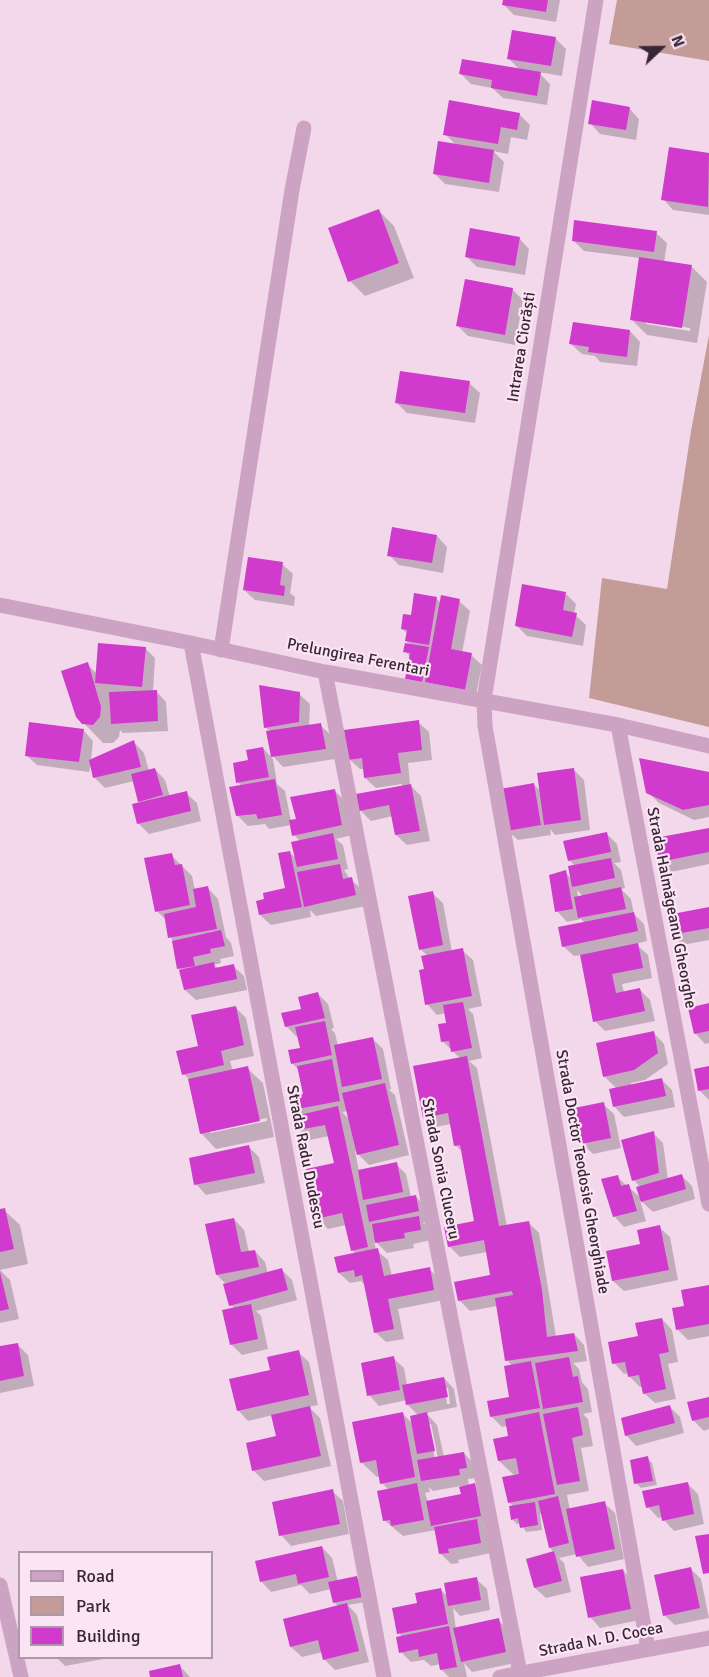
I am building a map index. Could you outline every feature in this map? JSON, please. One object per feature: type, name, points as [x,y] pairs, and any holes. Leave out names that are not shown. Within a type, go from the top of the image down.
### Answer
[{"type":"street","name":"Intrarea Ciorăști","points":[[484,700],[596,0]]},
{"type":"street","points":[[221,650],[292,190],[304,128]]},
{"type":"street","name":"Prelungirea Ferentari","points":[[0,605],[325,672],[618,724],[709,747]]},
{"type":"street","name":"Strada Radu Dudescu","points":[[191,643],[384,1677]]},
{"type":"street","name":"Strada Sonia Cluceru","points":[[325,672],[520,1673]]},
{"type":"street","name":"Strada Doctor Teodosie Gheorghiade","points":[[484,700],[485,726],[648,1649]]},
{"type":"street","name":"Strada Halmăgeanu Gheorghe","points":[[618,724],[708,1195]]},
{"type":"street","points":[[0,1586],[21,1677]]},
{"type":"street","name":"Strada N. D. Cocea","points":[[500,1677],[709,1638]]},
{"type":"green space","points":[[617,0],[709,0],[709,61],[609,44]]},
{"type":"green space","points":[[709,335],[709,727],[589,698],[602,578],[667,589],[691,431]]},
{"type":"building","points":[[503,0],[548,0],[546,12],[502,5]]},
{"type":"building","points":[[512,30],[556,37],[551,66],[507,59]]},
{"type":"building","points":[[462,59],[541,72],[537,96],[491,88],[492,80],[459,74]]},
{"type":"building","points":[[449,100],[520,113],[517,130],[501,127],[498,144],[443,135]]},
{"type":"building","points":[[592,100],[630,107],[626,130],[588,124]]},
{"type":"building","points":[[438,141],[494,150],[489,183],[433,174]]},
{"type":"building","points":[[669,147],[709,153],[708,207],[661,200]]},
{"type":"building","points":[[379,209],[399,263],[348,282],[328,228]]},
{"type":"building","points":[[574,220],[657,231],[654,252],[572,241]]},
{"type":"building","points":[[470,228],[520,237],[515,266],[465,257]]},
{"type":"building","points":[[639,257],[692,265],[682,328],[630,320]]},
{"type":"building","points":[[465,279],[513,288],[505,335],[456,326]]},
{"type":"building","points":[[573,322],[630,330],[627,357],[588,352],[589,347],[569,344]]},
{"type":"building","points":[[400,371],[470,381],[465,413],[395,403]]},
{"type":"building","points":[[392,527],[437,535],[432,563],[387,556]]},
{"type":"building","points":[[248,557],[283,562],[280,585],[285,586],[284,596],[243,590]]},
{"type":"building","points":[[522,584],[566,592],[563,610],[577,613],[572,637],[515,626]]},
{"type":"building","points":[[414,593],[437,597],[429,645],[405,641],[407,630],[401,629],[403,614],[411,615]]},
{"type":"building","points":[[441,595],[460,599],[451,649],[472,653],[465,690],[425,682]]},
{"type":"building","points":[[98,643],[146,647],[142,687],[95,683]]},
{"type":"building","points":[[405,643],[429,647],[422,682],[405,679],[410,653],[403,652]]},
{"type":"building","points":[[88,662],[101,707],[100,717],[93,725],[82,724],[76,717],[61,671]]},
{"type":"building","points":[[259,685],[300,692],[299,722],[264,728]]},
{"type":"building","points":[[157,690],[158,721],[111,724],[109,692]]},
{"type":"building","points":[[419,720],[422,750],[398,753],[401,773],[364,778],[362,758],[348,760],[344,730]]},
{"type":"building","points":[[29,722],[84,729],[79,762],[25,756]]},
{"type":"building","points":[[321,723],[326,749],[271,757],[266,731]]},
{"type":"building","points":[[134,740],[141,767],[93,778],[89,760]]},
{"type":"building","points":[[263,747],[269,777],[236,783],[233,763],[248,760],[246,750]]},
{"type":"building","points":[[639,758],[709,772],[709,805],[683,810],[646,793]]},
{"type":"building","points":[[155,768],[163,795],[138,802],[131,774]]},
{"type":"building","points":[[574,768],[581,820],[544,825],[537,773]]},
{"type":"building","points":[[275,779],[282,815],[258,819],[256,814],[236,816],[229,787]]},
{"type":"building","points":[[534,783],[541,825],[506,831],[500,789]]},
{"type":"building","points":[[411,784],[420,831],[395,835],[389,805],[359,811],[356,794]]},
{"type":"building","points":[[335,789],[342,825],[292,836],[289,820],[296,819],[290,797]]},
{"type":"building","points":[[187,791],[191,811],[137,824],[132,804]]},
{"type":"building","points":[[709,828],[709,852],[659,862],[655,838]]},
{"type":"building","points":[[607,832],[611,852],[568,861],[563,841]]},
{"type":"building","points":[[333,833],[338,859],[297,867],[291,842]]},
{"type":"building","points":[[290,851],[302,907],[259,915],[256,901],[264,899],[263,893],[285,888],[278,853]]},
{"type":"building","points":[[172,853],[175,865],[182,864],[190,905],[155,912],[144,858]]},
{"type":"building","points":[[611,858],[615,878],[572,887],[568,866]]},
{"type":"building","points":[[340,864],[343,879],[352,877],[356,895],[304,907],[297,872]]},
{"type":"building","points":[[566,870],[573,909],[555,912],[549,875]]},
{"type":"building","points":[[208,886],[217,929],[168,938],[164,914],[196,907],[193,889]]},
{"type":"building","points":[[621,887],[626,909],[578,918],[574,897]]},
{"type":"building","points":[[433,891],[443,945],[419,950],[408,896]]},
{"type":"building","points":[[709,907],[709,928],[671,935],[667,915]]},
{"type":"building","points":[[634,912],[638,931],[562,947],[558,927]]},
{"type":"building","points":[[221,930],[225,946],[210,949],[211,953],[193,957],[195,966],[177,969],[172,941]]},
{"type":"building","points":[[638,943],[643,968],[612,974],[616,993],[640,988],[645,1011],[593,1022],[580,955]]},
{"type":"building","points":[[463,948],[472,996],[425,1005],[419,970],[424,969],[421,956]]},
{"type":"building","points":[[214,962],[215,968],[234,964],[237,979],[184,990],[179,970]]},
{"type":"building","points":[[318,992],[325,1018],[285,1027],[281,1013],[301,1009],[298,997]]},
{"type":"building","points":[[463,1002],[472,1048],[451,1052],[449,1041],[441,1042],[438,1024],[446,1023],[443,1005]]},
{"type":"building","points":[[709,1003],[709,1031],[694,1034],[688,1008]]},
{"type":"building","points":[[236,1006],[244,1045],[221,1051],[224,1065],[182,1075],[176,1051],[198,1046],[191,1015]]},
{"type":"building","points":[[325,1021],[332,1055],[291,1064],[288,1050],[300,1048],[295,1027]]},
{"type":"building","points":[[654,1031],[658,1053],[634,1070],[603,1077],[596,1043]]},
{"type":"building","points":[[373,1037],[382,1079],[342,1087],[334,1045]]},
{"type":"building","points":[[467,1056],[499,1226],[529,1221],[542,1290],[547,1337],[574,1333],[578,1351],[505,1361],[495,1298],[513,1295],[512,1291],[458,1301],[454,1282],[490,1275],[484,1240],[448,1247],[444,1227],[474,1221],[460,1145],[454,1146],[448,1113],[423,1118],[413,1066]]},
{"type":"building","points":[[332,1059],[340,1101],[292,1110],[289,1097],[303,1094],[297,1066]]},
{"type":"building","points":[[248,1066],[260,1121],[200,1134],[188,1079]]},
{"type":"building","points":[[709,1066],[709,1089],[698,1091],[694,1069]]},
{"type":"building","points":[[662,1078],[666,1096],[613,1107],[609,1089]]},
{"type":"building","points":[[385,1083],[399,1145],[357,1155],[342,1093]]},
{"type":"building","points":[[604,1102],[611,1138],[581,1144],[574,1108]]},
{"type":"building","points":[[338,1106],[368,1247],[351,1251],[342,1213],[316,1219],[306,1169],[334,1163],[325,1125],[298,1130],[295,1116]]},
{"type":"building","points":[[654,1131],[659,1173],[632,1181],[621,1140]]},
{"type":"building","points":[[249,1145],[255,1173],[194,1185],[189,1158]]},
{"type":"building","points":[[397,1162],[403,1192],[363,1200],[358,1170]]},
{"type":"building","points":[[682,1174],[686,1189],[641,1202],[636,1187]]},
{"type":"building","points":[[618,1175],[621,1186],[629,1184],[637,1211],[613,1217],[601,1179]]},
{"type":"building","points":[[416,1195],[419,1211],[369,1222],[366,1205]]},
{"type":"building","points":[[5,1208],[14,1249],[0,1252],[0,1209]]},
{"type":"building","points":[[419,1216],[421,1230],[404,1233],[405,1238],[375,1243],[372,1224]]},
{"type":"building","points":[[234,1218],[241,1252],[255,1250],[259,1267],[216,1275],[205,1224]]},
{"type":"building","points":[[660,1225],[669,1270],[612,1281],[606,1251],[640,1244],[637,1230]]},
{"type":"building","points":[[378,1248],[384,1276],[430,1267],[434,1290],[388,1299],[394,1329],[374,1333],[362,1275],[355,1277],[354,1270],[338,1273],[334,1257]]},
{"type":"building","points":[[282,1268],[288,1290],[229,1306],[223,1284]]},
{"type":"building","points":[[0,1272],[9,1309],[0,1311]]},
{"type":"building","points":[[709,1285],[709,1324],[676,1330],[672,1308],[684,1306],[681,1290]]},
{"type":"building","points":[[251,1304],[258,1339],[230,1345],[222,1310]]},
{"type":"building","points":[[662,1318],[669,1352],[659,1354],[666,1389],[643,1394],[639,1375],[628,1377],[625,1362],[612,1364],[608,1342],[638,1336],[635,1323]]},
{"type":"building","points":[[18,1343],[24,1376],[0,1381],[0,1346]]},
{"type":"building","points":[[299,1350],[309,1395],[237,1411],[229,1379],[270,1370],[267,1357]]},
{"type":"building","points":[[394,1356],[400,1390],[367,1396],[361,1363]]},
{"type":"building","points":[[569,1357],[573,1377],[578,1376],[583,1402],[543,1409],[535,1363]]},
{"type":"building","points":[[531,1361],[540,1408],[490,1417],[487,1401],[509,1397],[504,1366]]},
{"type":"building","points":[[444,1377],[448,1397],[406,1405],[402,1385]]},
{"type":"building","points":[[709,1397],[709,1417],[692,1421],[687,1402]]},
{"type":"building","points":[[670,1405],[675,1423],[625,1436],[621,1418]]},
{"type":"building","points":[[310,1406],[321,1456],[252,1471],[246,1443],[276,1436],[271,1415]]},
{"type":"building","points":[[578,1407],[583,1435],[572,1438],[580,1481],[557,1485],[543,1414]]},
{"type":"building","points":[[403,1412],[415,1477],[380,1484],[376,1460],[360,1463],[352,1422]]},
{"type":"building","points":[[427,1412],[435,1451],[417,1454],[410,1416]]},
{"type":"building","points":[[539,1412],[555,1494],[508,1503],[502,1477],[519,1474],[516,1458],[498,1461],[493,1439],[508,1436],[505,1419]]},
{"type":"building","points":[[464,1452],[467,1468],[459,1469],[460,1475],[421,1481],[417,1460]]},
{"type":"building","points":[[648,1456],[653,1481],[634,1484],[630,1460]]},
{"type":"building","points":[[688,1482],[694,1514],[662,1521],[659,1505],[646,1508],[642,1491]]},
{"type":"building","points":[[417,1483],[424,1520],[391,1526],[390,1520],[383,1521],[377,1491]]},
{"type":"building","points":[[475,1483],[481,1516],[431,1526],[426,1501],[461,1494],[459,1487]]},
{"type":"building","points":[[333,1489],[340,1524],[279,1536],[272,1502]]},
{"type":"building","points":[[558,1496],[569,1543],[549,1548],[538,1501]]},
{"type":"building","points":[[605,1501],[615,1549],[576,1557],[566,1509]]},
{"type":"building","points":[[535,1502],[538,1525],[520,1528],[518,1518],[511,1520],[509,1506]]},
{"type":"building","points":[[477,1519],[481,1543],[448,1549],[449,1553],[439,1554],[434,1527]]},
{"type":"building","points":[[709,1534],[709,1573],[703,1574],[695,1536]]},
{"type":"building","points":[[322,1546],[329,1577],[298,1584],[296,1574],[260,1582],[255,1561]]},
{"type":"building","points":[[554,1551],[562,1581],[534,1588],[526,1559]]},
{"type":"building","points":[[691,1567],[700,1608],[663,1616],[654,1575]]},
{"type":"building","points":[[623,1569],[631,1609],[588,1618],[580,1577]]},
{"type":"building","points":[[357,1576],[362,1597],[333,1603],[328,1582]]},
{"type":"building","points":[[477,1577],[481,1600],[448,1606],[444,1583]]},
{"type":"building","points":[[441,1588],[448,1624],[397,1634],[392,1608],[417,1603],[415,1593]]},
{"type":"building","points":[[347,1603],[359,1651],[323,1660],[318,1640],[290,1647],[283,1619]]},
{"type":"building","points":[[499,1618],[506,1652],[461,1662],[453,1628]]},
{"type":"building","points":[[449,1626],[457,1667],[440,1670],[437,1653],[419,1657],[418,1649],[399,1653],[396,1637]]},
{"type":"building","points":[[180,1664],[183,1677],[150,1677],[149,1671]]}]
